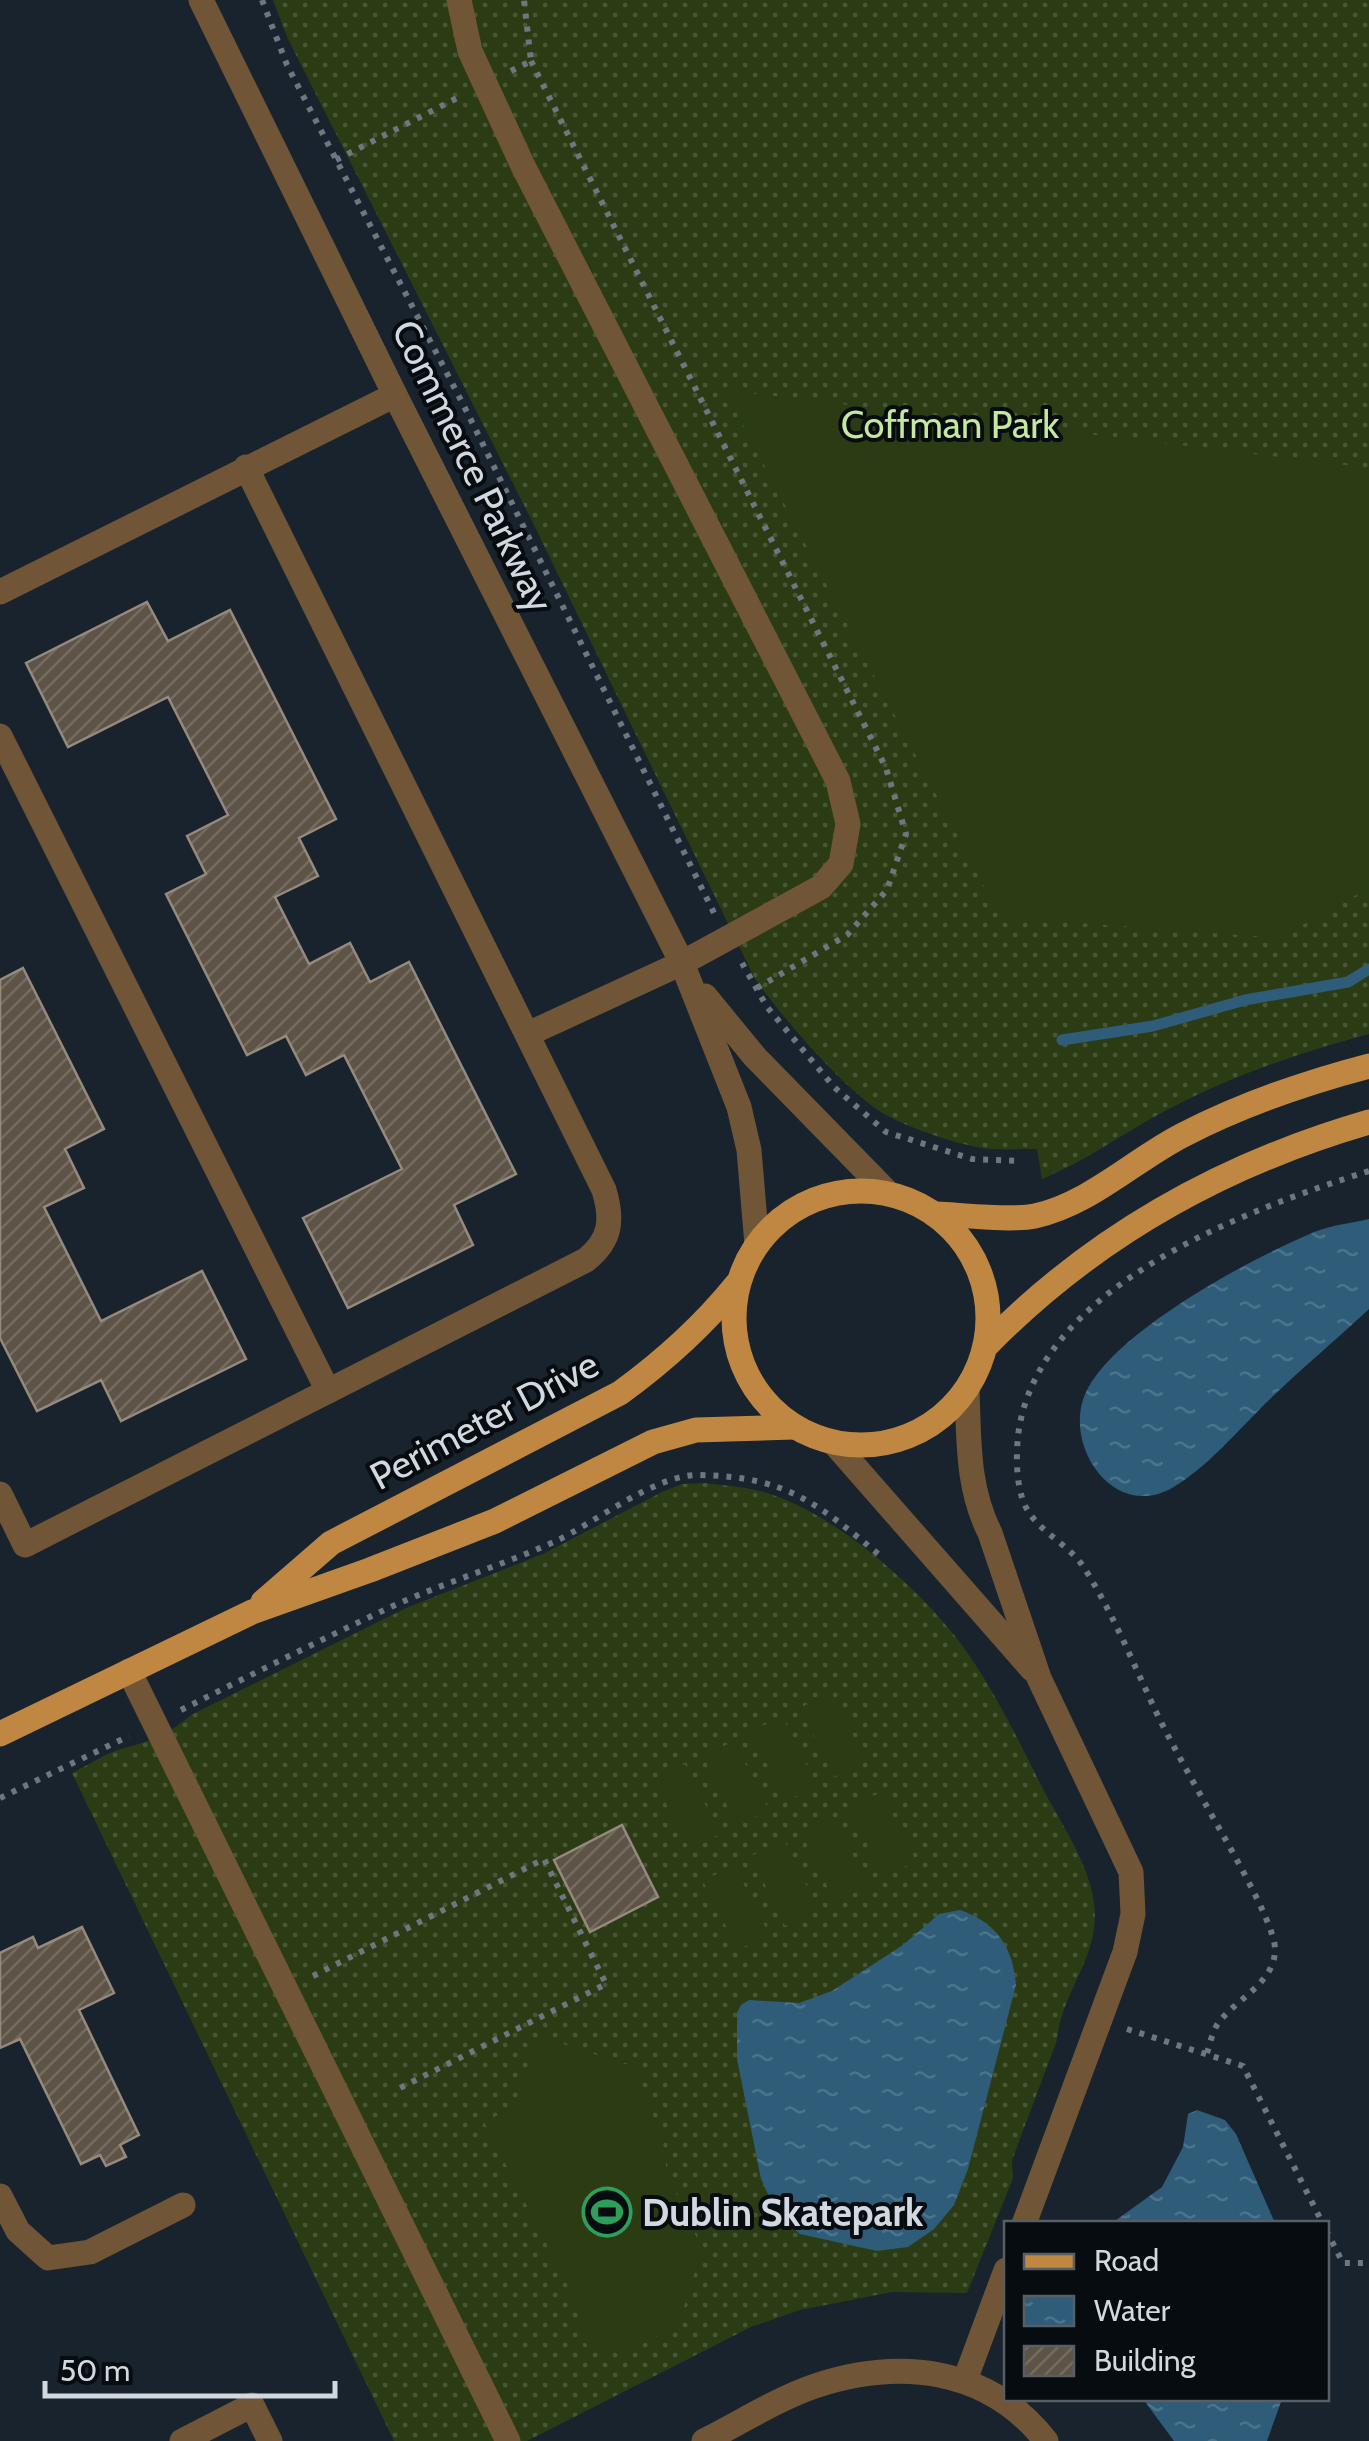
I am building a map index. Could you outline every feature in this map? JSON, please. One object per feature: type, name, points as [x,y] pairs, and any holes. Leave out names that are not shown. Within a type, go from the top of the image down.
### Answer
[{"type":"main road","points":[[936,1214],[1029,1217],[1048,1213],[1182,1136],[1288,1088],[1369,1066]]},
{"type":"main road","points":[[986,1345],[1056,1280],[1112,1238],[1258,1160],[1369,1122]]},
{"type":"main road","points":[[858,1191],[888,1193],[936,1214],[960,1236],[979,1269],[989,1310],[986,1345],[967,1390],[937,1422],[911,1436],[883,1444],[834,1443],[794,1427],[768,1406],[748,1378],[737,1347],[734,1314],[739,1280],[757,1245],[777,1223],[801,1206],[829,1195],[858,1191]]},
{"type":"main road","name":"Perimeter Drive","points":[[252,1612],[331,1543],[620,1393],[660,1364],[707,1321],[739,1280]]},
{"type":"main road","name":"Perimeter Drive","points":[[0,1734],[252,1612],[495,1520],[653,1442],[696,1430],[794,1427]]},
{"type":"street","name":"Commerce Parkway","points":[[201,0],[682,963],[739,1107],[749,1150],[757,1245]]},
{"type":"street","points":[[459,0],[470,51],[523,166],[838,782],[848,824],[841,864],[820,887],[682,963],[528,1034]]},
{"type":"street","points":[[0,592],[395,395]]},
{"type":"street","points":[[0,1494],[25,1545],[586,1260],[606,1238],[610,1210],[604,1190],[246,468]]},
{"type":"street","points":[[0,736],[328,1390]]},
{"type":"street","name":"Commerce Parkway","points":[[682,963],[734,1036],[888,1193]]},
{"type":"street","points":[[967,1390],[973,1494],[1039,1678],[1131,1872],[1133,1914],[1125,1952],[1025,2221]]},
{"type":"street","points":[[834,1443],[1039,1678]]},
{"type":"street","points":[[129,1670],[508,2441]]},
{"type":"street","points":[[0,2196],[18,2232],[48,2258],[90,2252],[183,2205]]},
{"type":"street","points":[[965,2380],[1004,2275]]},
{"type":"street","points":[[704,2441],[813,2387],[906,2370],[965,2380],[1006,2403],[1046,2441]]},
{"type":"street","points":[[182,2441],[252,2405],[270,2441]]},
{"type":"path","points":[[262,0],[286,65],[467,412],[727,938],[778,1020],[834,1087],[886,1132],[972,1158],[1022,1162]]},
{"type":"path","points":[[1207,2053],[1216,2027],[1229,2010],[1255,1990],[1272,1964],[1275,1949],[1271,1934],[1247,1880],[1159,1718],[1098,1590],[1068,1547],[1033,1519],[1024,1505],[1016,1450],[1024,1401],[1037,1374],[1064,1338],[1089,1310],[1129,1280],[1177,1249],[1238,1219],[1302,1192],[1369,1171]]},
{"type":"path","points":[[0,1798],[392,1606],[555,1541],[677,1479],[697,1474],[792,1490],[824,1508],[883,1558]]},
{"type":"path","points":[[307,1979],[544,1860],[606,1984],[400,2088]]},
{"type":"path","points":[[1101,2022],[1244,2066],[1322,2221]]},
{"type":"path","points":[[1329,2235],[1343,2263],[1369,2260]]},
{"type":"green space","name":"Coffman Park","points":[[273,0],[1369,0],[1369,1034],[1214,1087],[1042,1179],[1037,1149],[981,1148],[938,1137],[888,1116],[835,1073],[754,977],[531,519],[288,39]]},
{"type":"green space","points":[[725,390],[1369,468],[1369,888],[1279,938],[1000,917]]},
{"type":"green space","points":[[705,1483],[765,1492],[829,1523],[886,1565],[958,1640],[1001,1708],[1086,1872],[1095,1922],[1087,1957],[1066,2005],[1057,2040],[1012,2160],[1013,2178],[967,2293],[892,2292],[800,2310],[751,2327],[527,2441],[394,2441],[72,1773],[112,1752],[160,1736],[191,1715],[406,1608],[543,1554],[662,1492],[682,1484]]},
{"type":"green space","points":[[831,1692],[866,1761],[834,1777],[800,1708]]},
{"type":"green space","points":[[782,1716],[817,1786],[786,1801],[751,1732]]},
{"type":"green space","points":[[734,1741],[769,1810],[737,1826],[703,1756]]},
{"type":"green space","points":[[685,1764],[720,1834],[689,1849],[654,1780]]},
{"type":"green space","points":[[881,1792],[916,1861],[884,1878],[849,1808]]},
{"type":"green space","points":[[834,1817],[868,1886],[835,1902],[801,1833]]},
{"type":"green space","points":[[784,1840],[818,1909],[785,1926],[751,1856]]},
{"type":"green space","points":[[734,1865],[769,1934],[738,1950],[703,1881]]},
{"type":"green space","name":"Dublin Skatepark","points":[[538,2036],[641,2069],[637,2085],[662,2133],[667,2174],[702,2249],[674,2328],[618,2356],[615,2351],[593,2350],[584,2341],[585,2319],[484,2122],[515,2107]]},
{"type":"water","points":[[1369,1219],[1369,1309],[1211,1458],[1172,1488],[1150,1496],[1129,1494],[1111,1485],[1097,1471],[1080,1431],[1081,1409],[1088,1388],[1129,1342],[1191,1297],[1259,1258],[1317,1231]]},
{"type":"water","points":[[960,1910],[984,1922],[1001,1938],[1011,1959],[1016,1985],[968,2169],[954,2205],[934,2229],[908,2247],[877,2251],[800,2234],[777,2214],[761,2179],[737,2059],[737,2013],[749,2000],[799,2003],[832,1991],[903,1945],[939,1914]]},
{"type":"water","points":[[1197,2110],[1225,2120],[1236,2134],[1274,2221],[1115,2221],[1162,2187],[1183,2147],[1188,2114]]},
{"type":"water","points":[[1144,2401],[1281,2401],[1267,2441],[1174,2441]]},
{"type":"building","points":[[147,602],[168,641],[230,610],[336,819],[299,838],[318,876],[275,897],[309,964],[350,943],[370,982],[409,962],[516,1174],[454,1205],[473,1245],[348,1308],[303,1218],[402,1169],[344,1055],[306,1075],[286,1036],[247,1055],[166,894],[206,874],[187,836],[228,815],[168,697],[68,747],[26,663]]},
{"type":"building","points":[[23,968],[104,1129],[65,1149],[84,1188],[44,1207],[101,1321],[202,1271],[246,1359],[121,1421],[101,1380],[37,1411],[0,1338],[0,980]]},
{"type":"building","points":[[622,1825],[658,1897],[590,1932],[554,1860]]},
{"type":"building","points":[[82,1927],[114,1993],[79,2010],[139,2135],[120,2145],[126,2157],[106,2166],[100,2155],[81,2164],[20,2039],[0,2048],[0,1953],[33,1937],[38,1948]]},
{"type":"waterway","points":[[1062,1040],[1153,1026],[1245,1000],[1348,982],[1369,969]]},
{"type":"place","name":"Dublin Skatepark","points":[[607,2212]]}]
